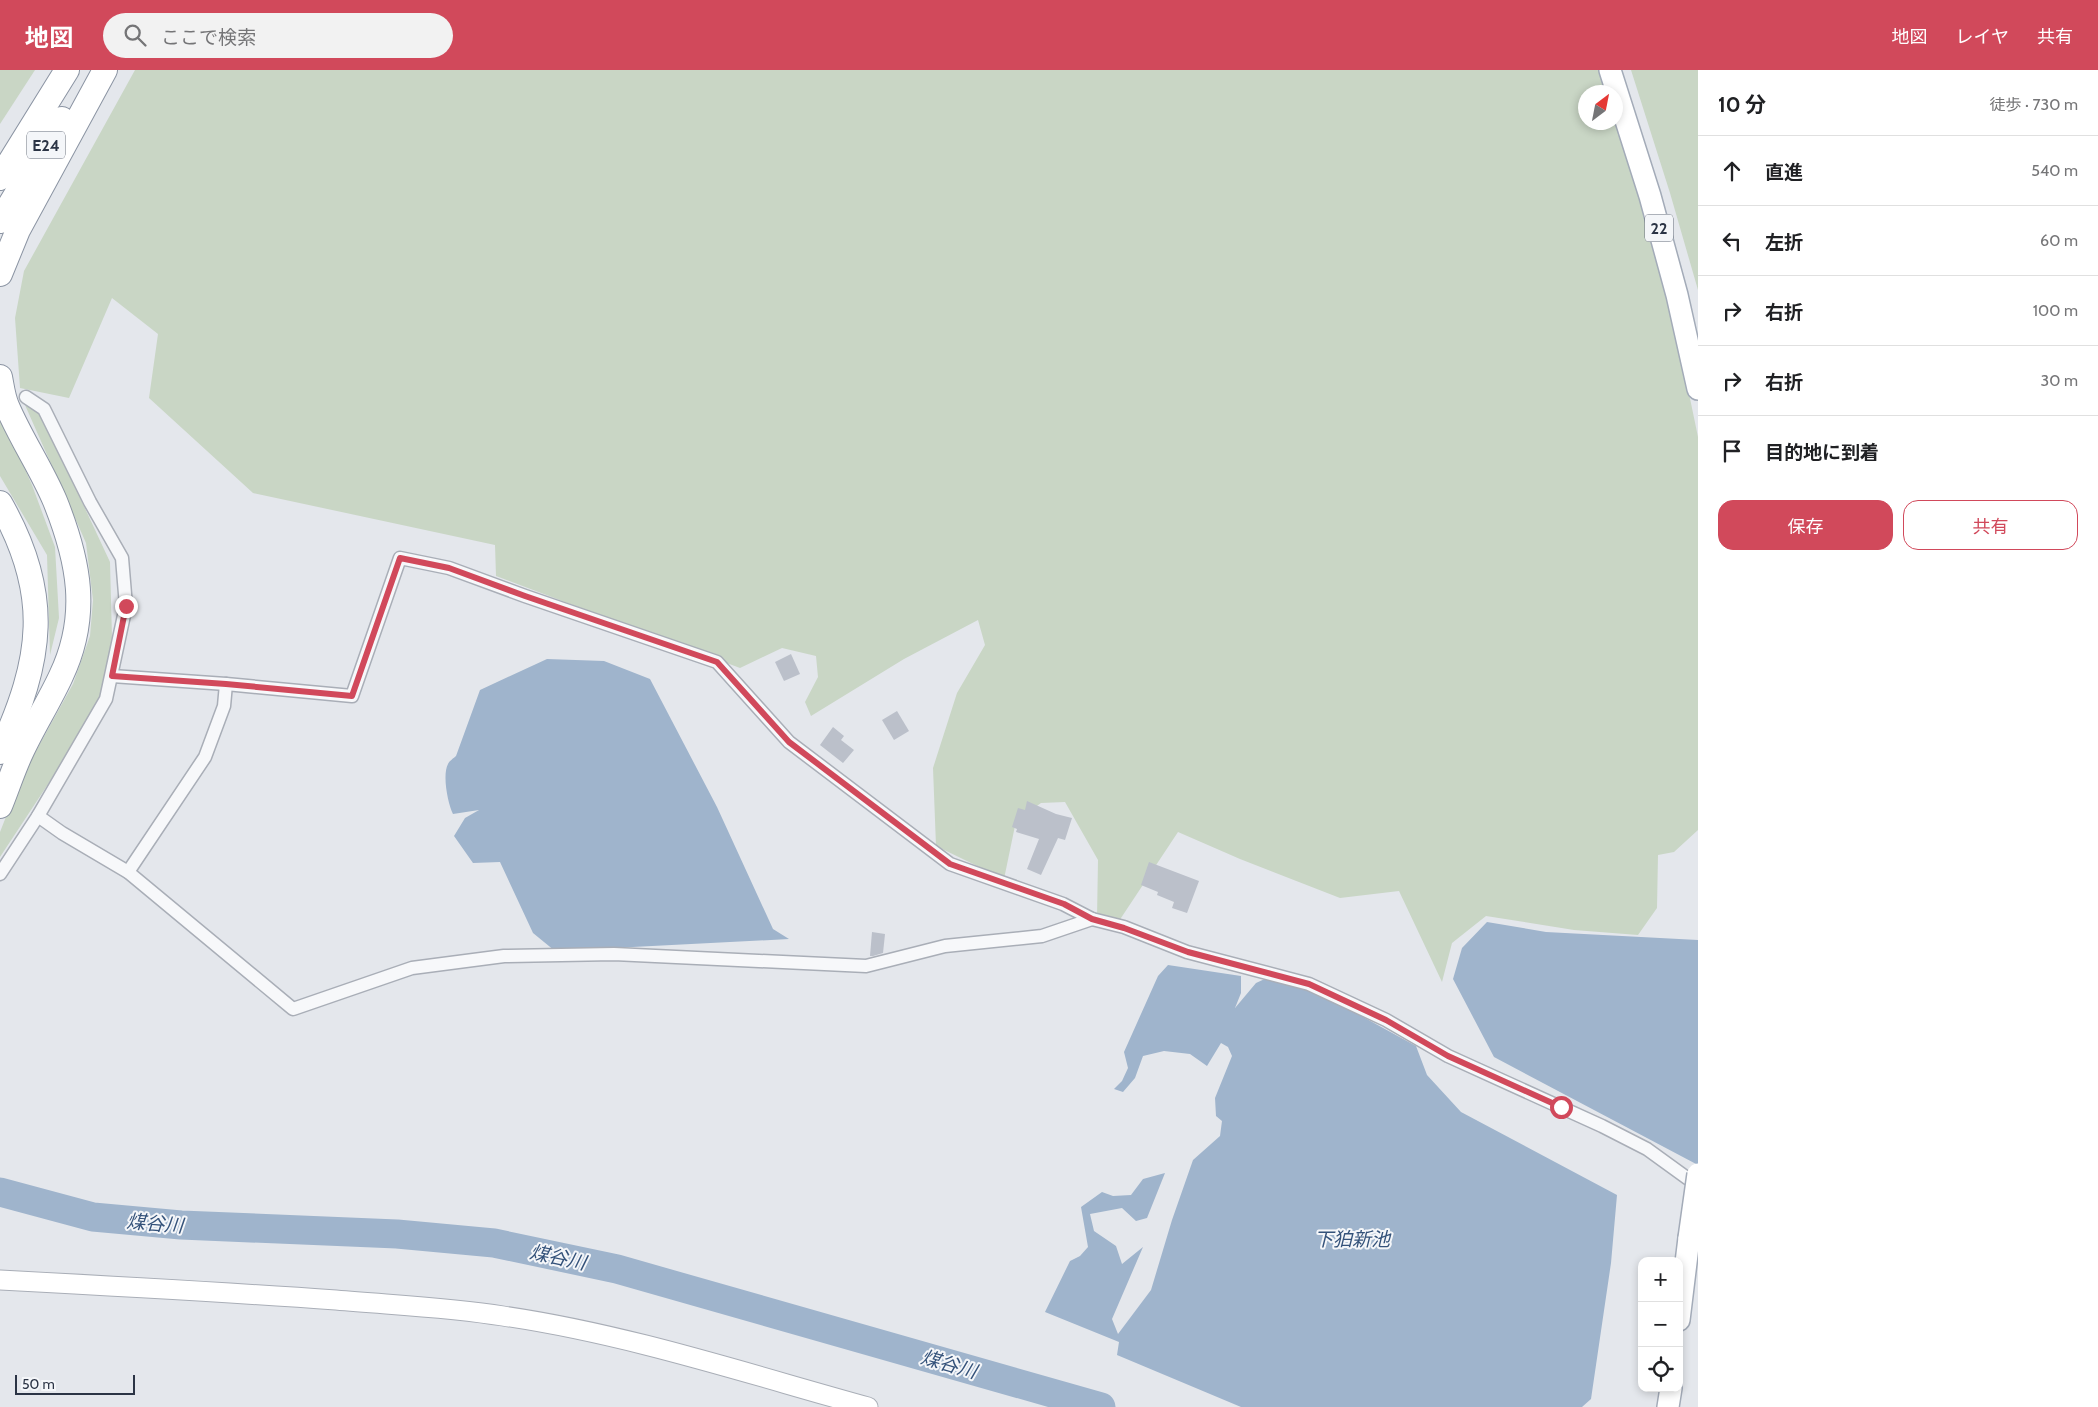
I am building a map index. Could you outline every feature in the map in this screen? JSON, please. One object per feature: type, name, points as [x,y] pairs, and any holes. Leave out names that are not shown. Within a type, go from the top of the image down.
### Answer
[{"type":"highway","points":[[0,160],[56,70]]},
{"type":"highway","name":"E24","points":[[0,178],[67,70]]},
{"type":"highway","name":"E24","points":[[0,221],[91,70]]},
{"type":"highway","points":[[0,274],[18,230],[105,70]]},
{"type":"highway","points":[[0,377],[6,405],[54,498],[68,535],[76,568],[79,596],[77,626],[72,649],[62,675],[10,753],[0,791]]},
{"type":"highway","points":[[0,503],[19,538],[30,571],[35,600],[36,637],[30,676],[14,720],[0,806]]},
{"type":"highway","points":[[0,531],[16,574],[21,622],[20,648],[15,674],[0,715]]},
{"type":"main road","name":"22","points":[[1610,70],[1653,205],[1677,295],[1698,389]]},
{"type":"main road","points":[[1681,1302],[1698,1174]]},
{"type":"main road","points":[[1668,1407],[1670,1392]]},
{"type":"street","points":[[0,874],[38,816],[106,699],[126,606],[122,558],[90,502],[44,409],[26,397]]},
{"type":"street","points":[[112,676],[352,696],[400,558],[449,568],[717,662],[789,742],[950,864],[1064,904],[1092,919],[1124,928],[1188,952],[1309,984],[1386,1020],[1448,1056],[1602,1126],[1647,1149],[1687,1178],[1698,1182]]},
{"type":"street","points":[[128,872],[205,757],[224,706],[226,684]]},
{"type":"street","points":[[38,816],[62,833],[128,872],[216,946],[276,992],[293,1009],[412,968],[504,956],[614,954],[866,966],[945,946],[1042,936],[1092,919]]},
{"type":"street","points":[[0,1280],[246,1294],[427,1307],[504,1316],[594,1332],[868,1407]]},
{"type":"green space","points":[[0,70],[35,70],[0,124]]},
{"type":"green space","points":[[135,70],[1599,70],[1604,85],[1578,85],[1578,130],[1619,130],[1669,297],[1698,437],[1698,830],[1674,852],[1658,855],[1657,908],[1638,935],[1574,930],[1486,916],[1452,943],[1442,982],[1399,891],[1340,898],[1240,859],[1178,832],[1119,921],[1097,918],[1098,860],[1065,802],[1041,803],[1016,821],[1004,879],[936,846],[933,768],[957,693],[985,645],[978,620],[904,659],[811,716],[805,702],[818,677],[816,656],[782,648],[740,668],[496,576],[495,545],[253,493],[149,398],[158,334],[112,298],[69,398],[20,388],[15,318],[24,271]]},
{"type":"green space","points":[[1631,70],[1698,70],[1698,290],[1670,193]]},
{"type":"green space","points":[[25,405],[41,414],[110,562],[112,638],[102,691],[85,728],[0,857],[0,832],[11,804],[31,760],[73,684],[90,636],[93,600],[86,543]]},
{"type":"green space","points":[[0,412],[32,485],[55,547],[59,618],[50,655],[47,555],[0,476]]},
{"type":"water","points":[[547,659],[604,661],[650,679],[717,807],[773,929],[789,939],[555,951],[533,933],[500,862],[473,863],[454,836],[465,818],[479,810],[453,814],[449,804],[446,769],[456,756],[480,690]]},
{"type":"water","points":[[1487,922],[1546,932],[1698,940],[1698,1165],[1494,1057],[1453,979],[1462,948]]},
{"type":"water","name":"下狛新池","points":[[1168,965],[1241,976],[1241,993],[1235,1008],[1256,983],[1269,977],[1312,989],[1416,1046],[1427,1075],[1461,1112],[1617,1195],[1611,1263],[1591,1399],[1582,1407],[1241,1407],[1117,1355],[1119,1342],[1045,1312],[1070,1261],[1080,1256],[1088,1247],[1081,1207],[1102,1192],[1113,1196],[1131,1195],[1143,1179],[1165,1173],[1147,1218],[1136,1221],[1122,1208],[1090,1214],[1094,1231],[1116,1246],[1122,1264],[1143,1247],[1112,1319],[1118,1334],[1151,1290],[1172,1220],[1193,1160],[1220,1136],[1222,1121],[1216,1116],[1215,1098],[1232,1056],[1228,1047],[1221,1043],[1207,1066],[1190,1054],[1164,1051],[1143,1056],[1135,1078],[1123,1092],[1114,1089],[1122,1081],[1128,1068],[1124,1052],[1158,976]]},
{"type":"building","points":[[791,654],[800,674],[784,681],[775,662]]},
{"type":"building","points":[[897,711],[909,731],[894,740],[882,720]]},
{"type":"building","points":[[833,727],[844,736],[841,740],[854,750],[843,763],[820,745]]},
{"type":"building","points":[[1027,801],[1056,814],[1072,818],[1065,840],[1058,838],[1041,875],[1027,869],[1039,839],[1016,832],[1017,829],[1012,827],[1018,808],[1025,810]]},
{"type":"building","points":[[1149,862],[1199,881],[1187,913],[1172,908],[1174,902],[1157,895],[1158,892],[1141,885]]},
{"type":"building","points":[[872,932],[885,934],[883,953],[870,956]]},
{"type":"waterway","name":"煤谷川","points":[[0,1192],[93,1217],[181,1225],[397,1234],[494,1243],[617,1269],[1101,1407]]},
{"type":"route","points":[[126,606],[112,676],[352,696],[400,558],[449,568],[717,662],[789,742],[950,864],[1064,904],[1092,919],[1124,928],[1188,952],[1309,984],[1386,1020],[1448,1056],[1561,1107]]}]
